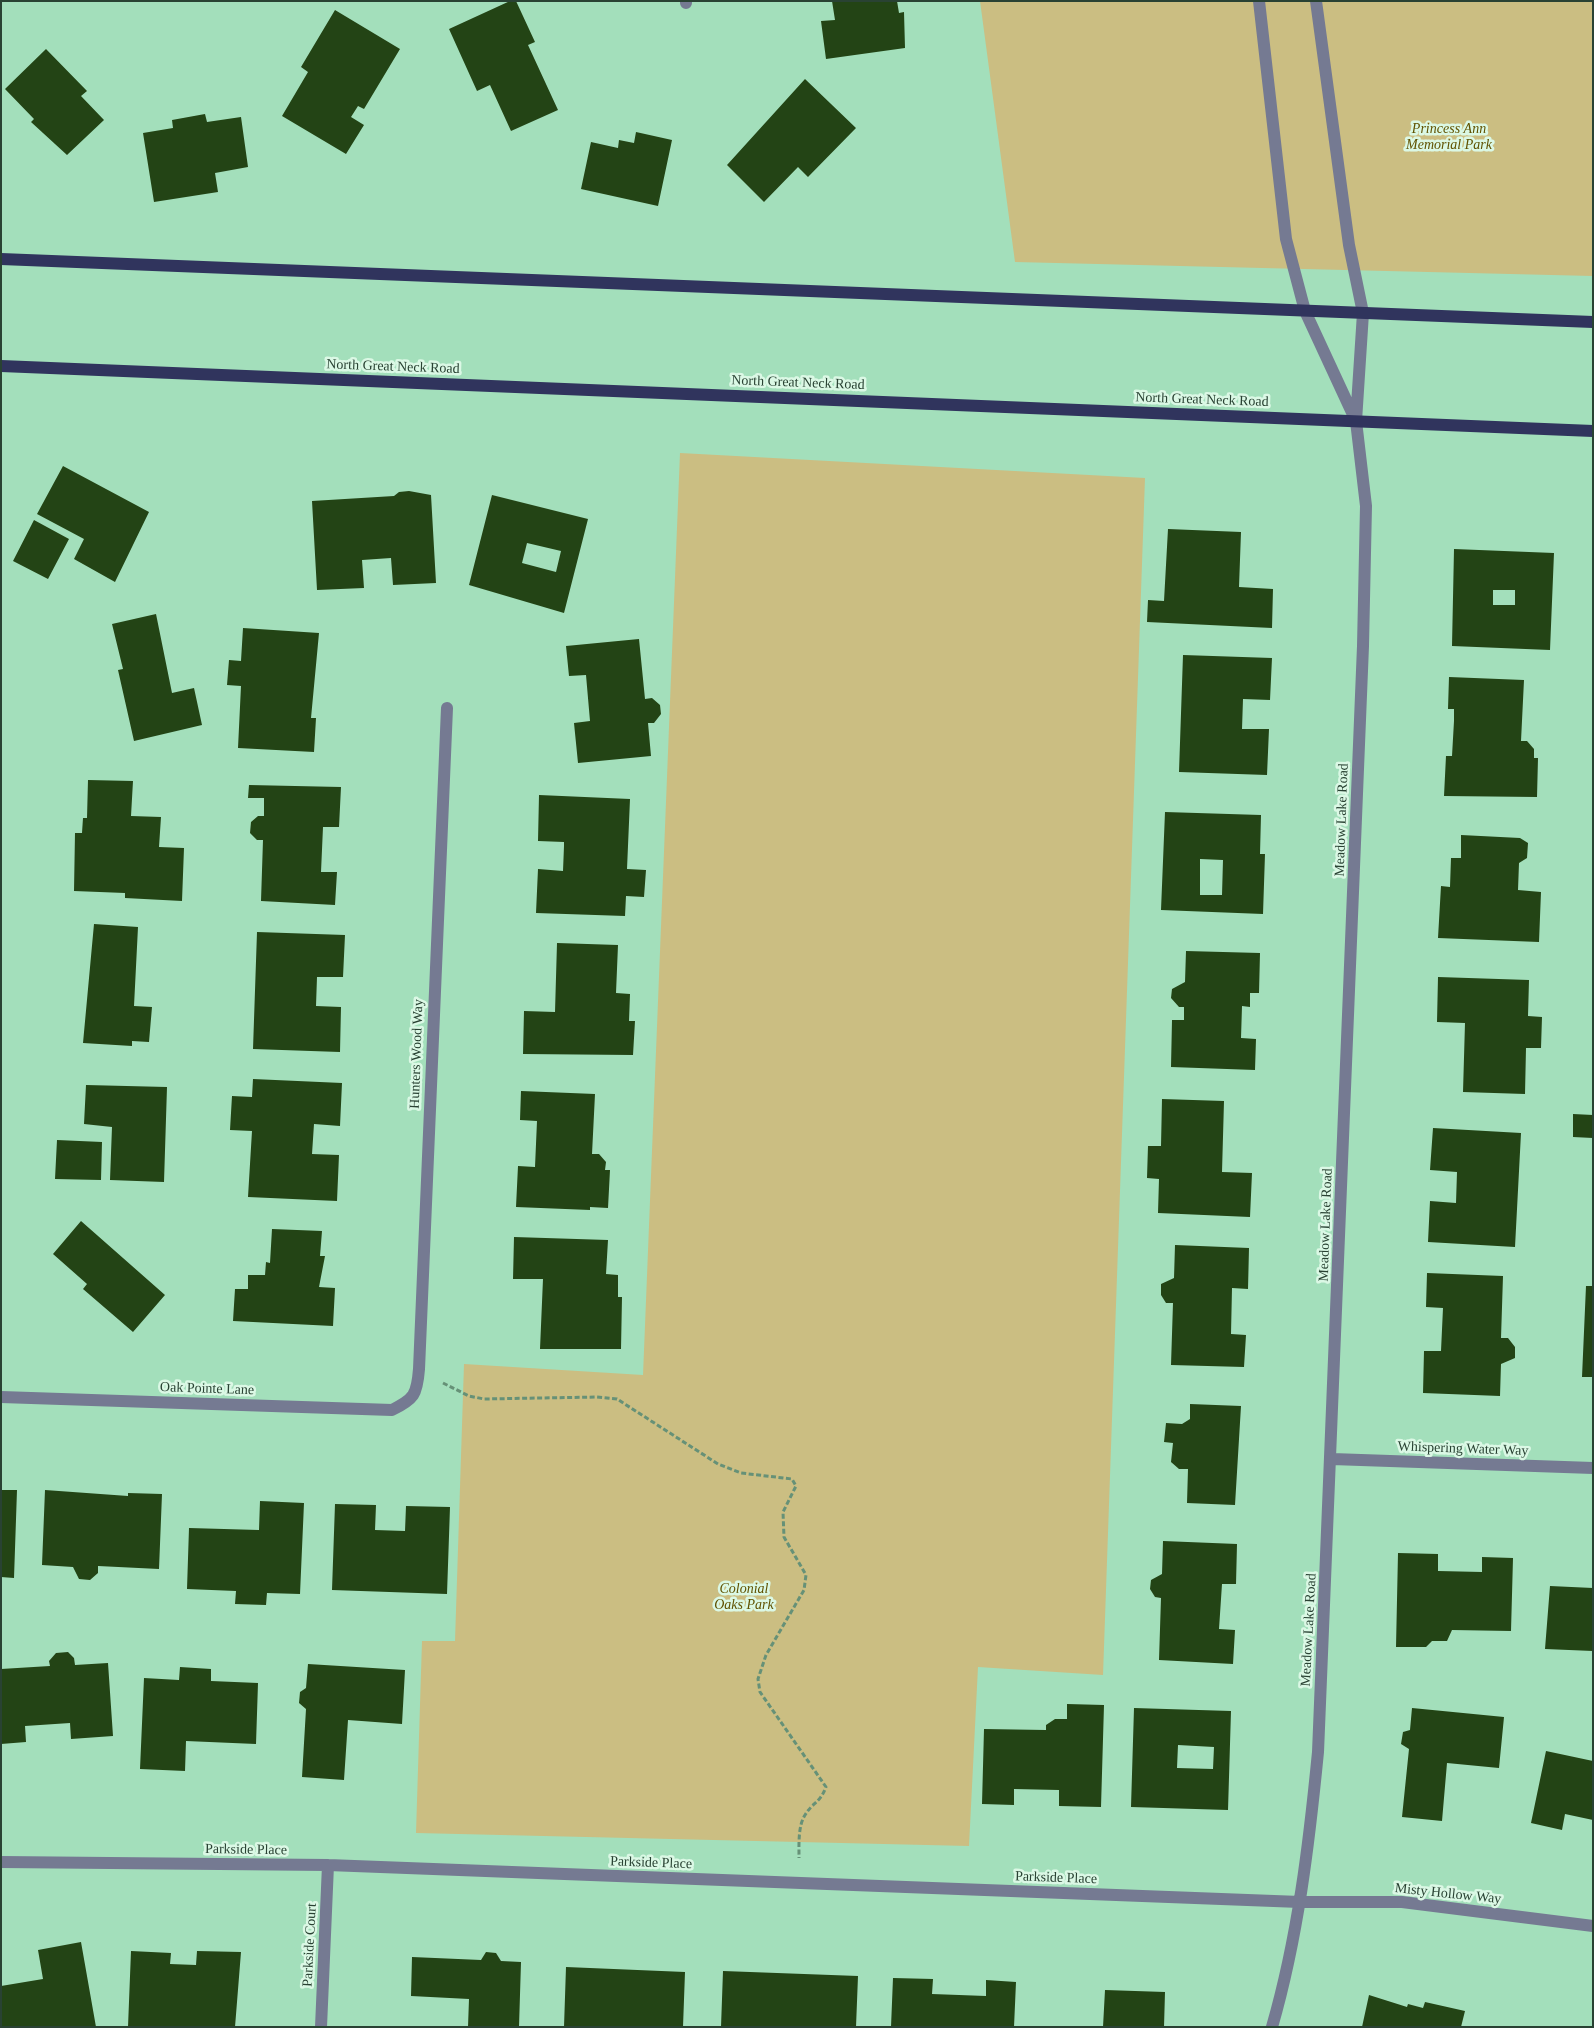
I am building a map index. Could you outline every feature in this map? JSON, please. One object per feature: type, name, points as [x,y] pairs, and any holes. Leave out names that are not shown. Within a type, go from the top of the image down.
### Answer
[{"type":"main road","points":[[1,259],[1593,322]]},
{"type":"main road","name":"North Great Neck Road","points":[[1,366],[1593,431]]},
{"type":"street","points":[[1259,1],[1286,239],[1305,311],[1356,421]]},
{"type":"street","points":[[1316,1],[1349,245],[1363,313],[1356,421]]},
{"type":"street","name":"Meadow Lake Road","points":[[1272,2027],[1300,1902],[1309,1845],[1318,1752],[1332,1459],[1364,646],[1366,506],[1356,421]]},
{"type":"street","name":"Hunters Wood Way","points":[[410,1400],[417,1388],[419,1369],[447,708]]},
{"type":"street","name":"Oak Pointe Lane","points":[[1,1397],[392,1410],[410,1400]]},
{"type":"street","name":"Whispering Water Way","points":[[1332,1459],[1593,1468]]},
{"type":"street","name":"Parkside Place","points":[[1,1862],[328,1865],[1300,1902]]},
{"type":"street","name":"Parkside Court","points":[[321,2027],[328,1865]]},
{"type":"street","name":"Misty Hollow Way","points":[[1300,1902],[1402,1902],[1593,1926]]},
{"type":"path","points":[[419,1369],[456,1390],[484,1399],[597,1397],[617,1399],[718,1464],[741,1472],[792,1479],[796,1486],[783,1512],[784,1537],[806,1575],[804,1590],[766,1655],[758,1680],[760,1692],[826,1787],[822,1799],[805,1815],[802,1825],[800,1834],[799,1883]]},
{"type":"green space","name":"Princess Ann Memorial Park","points":[[980,1],[1593,1],[1593,276],[1015,262]]},
{"type":"green space","name":"Colonial Oaks Park","points":[[680,453],[1145,478],[1103,1675],[978,1667],[969,1846],[416,1833],[422,1641],[455,1641],[464,1364],[643,1375]]},
{"type":"building","points":[[510,1],[516,1],[535,42],[528,45],[558,110],[511,131],[490,85],[477,91],[449,29]]},
{"type":"building","points":[[832,1],[897,1],[899,13],[904,12],[905,48],[826,59],[821,21],[835,20]]},
{"type":"building","points":[[335,10],[400,49],[364,109],[358,106],[351,117],[364,125],[346,154],[282,116],[308,72],[301,67]]},
{"type":"building","points":[[46,49],[87,91],[81,96],[104,120],[67,155],[31,122],[34,119],[5,89]]},
{"type":"building","points":[[805,79],[856,128],[808,177],[798,167],[764,202],[727,165]]},
{"type":"building","points":[[205,114],[207,122],[241,117],[248,167],[215,173],[218,192],[154,202],[143,133],[173,128],[172,120]]},
{"type":"building","points":[[636,132],[672,140],[658,206],[581,189],[591,142],[618,148],[619,140],[634,143]]},
{"type":"building","points":[[63,466],[149,512],[115,582],[74,559],[84,539],[37,514]]},
{"type":"building","points":[[409,491],[431,495],[436,583],[393,585],[391,558],[362,560],[364,588],[317,590],[312,501],[394,496],[399,492]]},
{"type":"building","points":[[492,495],[588,519],[564,613],[469,585]],"holes":[[[527,543],[561,551],[556,572],[522,563]]]},
{"type":"building","points":[[34,520],[69,539],[48,579],[13,561]]},
{"type":"building","points":[[1168,529],[1241,532],[1239,587],[1273,589],[1272,628],[1147,622],[1148,600],[1164,601]]},
{"type":"building","points":[[1454,549],[1554,553],[1550,650],[1452,646]],"holes":[[[1493,590],[1515,590],[1515,605],[1493,605]]]},
{"type":"building","points":[[156,614],[172,693],[194,688],[202,725],[134,741],[118,670],[123,669],[112,624]]},
{"type":"building","points":[[243,628],[319,633],[311,718],[316,718],[314,752],[238,748],[241,686],[227,685],[229,660],[241,661]]},
{"type":"building","points":[[639,639],[645,699],[652,698],[660,705],[661,714],[654,723],[648,723],[651,756],[578,763],[574,723],[590,721],[586,675],[569,676],[566,646]]},
{"type":"building","points":[[1183,655],[1272,658],[1270,700],[1243,699],[1242,729],[1269,729],[1267,775],[1179,772]]},
{"type":"building","points":[[1449,677],[1524,680],[1521,741],[1527,741],[1534,749],[1534,758],[1538,758],[1537,797],[1444,796],[1446,756],[1452,756],[1454,721],[1454,709],[1448,709]]},
{"type":"building","points":[[88,780],[133,781],[131,816],[161,817],[159,847],[184,848],[182,901],[125,898],[125,893],[74,891],[75,833],[82,833],[83,818],[87,818]]},
{"type":"building","points":[[249,785],[341,787],[339,827],[323,827],[321,872],[337,872],[335,905],[261,901],[263,840],[257,840],[250,833],[251,822],[258,816],[264,816],[264,798],[248,798]]},
{"type":"building","points":[[539,795],[630,799],[627,869],[646,870],[644,897],[626,896],[625,916],[536,913],[538,869],[563,871],[564,846],[564,842],[538,841]]},
{"type":"building","points":[[1165,812],[1261,815],[1260,854],[1265,854],[1263,914],[1161,910]],"holes":[[[1200,859],[1223,860],[1222,895],[1200,895]]]},
{"type":"building","points":[[1461,835],[1520,838],[1528,843],[1527,858],[1519,863],[1518,890],[1541,892],[1539,942],[1438,938],[1441,886],[1450,887],[1451,858],[1461,858]]},
{"type":"building","points":[[94,924],[138,927],[134,1006],[152,1007],[149,1042],[132,1041],[132,1046],[83,1043]]},
{"type":"building","points":[[257,932],[345,935],[343,977],[317,977],[316,1006],[341,1007],[340,1052],[253,1049]]},
{"type":"building","points":[[557,943],[618,945],[616,993],[630,994],[629,1021],[635,1021],[633,1055],[523,1054],[524,1011],[555,1012]]},
{"type":"building","points":[[1186,951],[1260,953],[1259,993],[1250,993],[1250,1007],[1242,1006],[1241,1038],[1256,1039],[1255,1070],[1171,1067],[1172,1020],[1184,1020],[1184,1007],[1179,1007],[1171,998],[1172,989],[1185,982]]},
{"type":"building","points":[[1438,977],[1529,980],[1528,1016],[1542,1017],[1541,1048],[1526,1048],[1525,1094],[1463,1092],[1465,1023],[1437,1022]]},
{"type":"building","points":[[253,1079],[342,1083],[340,1126],[314,1124],[312,1154],[339,1155],[337,1201],[248,1197],[252,1131],[230,1130],[232,1096],[252,1097]]},
{"type":"building","points":[[86,1085],[167,1087],[164,1182],[110,1180],[112,1127],[84,1124]]},
{"type":"building","points":[[521,1091],[595,1094],[592,1154],[599,1154],[606,1162],[605,1170],[610,1170],[608,1208],[590,1207],[590,1210],[516,1207],[518,1166],[535,1167],[537,1121],[520,1120]]},
{"type":"building","points":[[1162,1099],[1224,1101],[1222,1172],[1252,1173],[1250,1217],[1158,1213],[1159,1179],[1147,1178],[1148,1146],[1161,1146]]},
{"type":"building","points":[[1573,1114],[1593,1115],[1593,1138],[1573,1137]]},
{"type":"building","points":[[1433,1128],[1521,1133],[1515,1247],[1428,1242],[1430,1201],[1456,1203],[1457,1172],[1430,1170]]},
{"type":"building","points":[[57,1140],[102,1142],[101,1180],[55,1179]]},
{"type":"building","points":[[81,1221],[165,1295],[133,1332],[83,1289],[87,1284],[53,1254]]},
{"type":"building","points":[[272,1229],[322,1231],[320,1256],[325,1256],[319,1287],[335,1288],[333,1326],[233,1321],[235,1289],[248,1289],[248,1275],[265,1275],[266,1262],[270,1263]]},
{"type":"building","points":[[514,1237],[608,1240],[606,1274],[618,1275],[618,1297],[622,1297],[621,1349],[540,1349],[543,1279],[513,1279]]},
{"type":"building","points":[[1175,1245],[1249,1248],[1248,1289],[1232,1288],[1231,1334],[1246,1335],[1244,1367],[1171,1365],[1173,1303],[1166,1303],[1161,1295],[1161,1284],[1174,1278]]},
{"type":"building","points":[[1427,1273],[1503,1276],[1501,1338],[1508,1338],[1515,1347],[1515,1358],[1501,1364],[1500,1396],[1423,1393],[1424,1351],[1441,1351],[1443,1308],[1426,1307]]},
{"type":"building","points":[[1586,1286],[1593,1286],[1593,1377],[1582,1377]]},
{"type":"building","points":[[1190,1404],[1241,1406],[1235,1505],[1187,1503],[1188,1469],[1179,1469],[1171,1462],[1173,1443],[1164,1442],[1166,1423],[1182,1424],[1190,1419]]},
{"type":"building","points":[[1,1490],[17,1490],[14,1578],[1,1577]]},
{"type":"building","points":[[45,1490],[128,1496],[128,1493],[162,1494],[159,1569],[98,1566],[98,1573],[90,1580],[79,1579],[73,1567],[42,1565]]},
{"type":"building","points":[[260,1501],[304,1503],[300,1594],[267,1593],[266,1605],[235,1604],[236,1591],[187,1589],[189,1528],[259,1530]]},
{"type":"building","points":[[335,1504],[376,1505],[375,1530],[405,1531],[406,1506],[450,1507],[447,1594],[332,1590]]},
{"type":"building","points":[[1163,1541],[1237,1544],[1236,1584],[1222,1584],[1219,1629],[1235,1630],[1233,1664],[1159,1660],[1161,1598],[1155,1597],[1150,1589],[1151,1580],[1162,1574]]},
{"type":"building","points":[[1398,1553],[1438,1554],[1438,1571],[1482,1572],[1482,1557],[1513,1558],[1511,1631],[1452,1630],[1447,1641],[1432,1641],[1426,1647],[1396,1647]]},
{"type":"building","points":[[1550,1586],[1593,1588],[1593,1651],[1545,1649]]},
{"type":"building","points":[[68,1652],[74,1658],[75,1665],[108,1663],[113,1736],[71,1739],[70,1723],[25,1726],[26,1742],[1,1744],[1,1669],[50,1666],[49,1661],[56,1653]]},
{"type":"building","points":[[308,1664],[405,1670],[402,1724],[348,1720],[344,1780],[302,1777],[306,1709],[299,1703],[300,1692],[306,1688]]},
{"type":"building","points":[[180,1667],[211,1669],[211,1681],[258,1683],[256,1744],[186,1741],[185,1771],[140,1769],[144,1678],[179,1680]]},
{"type":"building","points":[[1067,1704],[1104,1705],[1101,1807],[1059,1806],[1059,1790],[1014,1789],[1014,1805],[982,1804],[984,1729],[1046,1730],[1046,1725],[1055,1719],[1067,1719]]},
{"type":"building","points":[[1134,1708],[1231,1711],[1228,1810],[1131,1807]],"holes":[[[1178,1745],[1214,1747],[1213,1769],[1177,1768]]]},
{"type":"building","points":[[1412,1708],[1504,1717],[1499,1768],[1447,1763],[1442,1821],[1402,1817],[1409,1749],[1401,1744],[1403,1732],[1410,1730]]},
{"type":"building","points":[[1546,1751],[1593,1761],[1593,1820],[1565,1814],[1562,1830],[1531,1823]]},
{"type":"building","points":[[81,1942],[96,2027],[1,2027],[1,1986],[43,1979],[38,1950]]},
{"type":"building","points":[[131,1951],[171,1953],[170,1964],[196,1965],[197,1951],[241,1952],[235,2027],[128,2027]]},
{"type":"building","points":[[486,1952],[496,1953],[501,1961],[521,1962],[519,2027],[468,2027],[469,1999],[411,1996],[412,1957],[481,1960]]},
{"type":"building","points":[[566,1967],[685,1972],[683,2027],[564,2027]]},
{"type":"building","points":[[723,1971],[858,1976],[856,2027],[721,2027]]},
{"type":"building","points":[[893,1978],[933,1979],[932,1994],[986,1996],[986,1980],[1016,1982],[1014,2027],[891,2027]]},
{"type":"building","points":[[1105,1990],[1165,1992],[1164,2027],[1103,2027]]},
{"type":"building","points":[[1369,1995],[1407,2007],[1408,2004],[1423,2008],[1425,2002],[1465,2011],[1461,2027],[1362,2027]]}]
